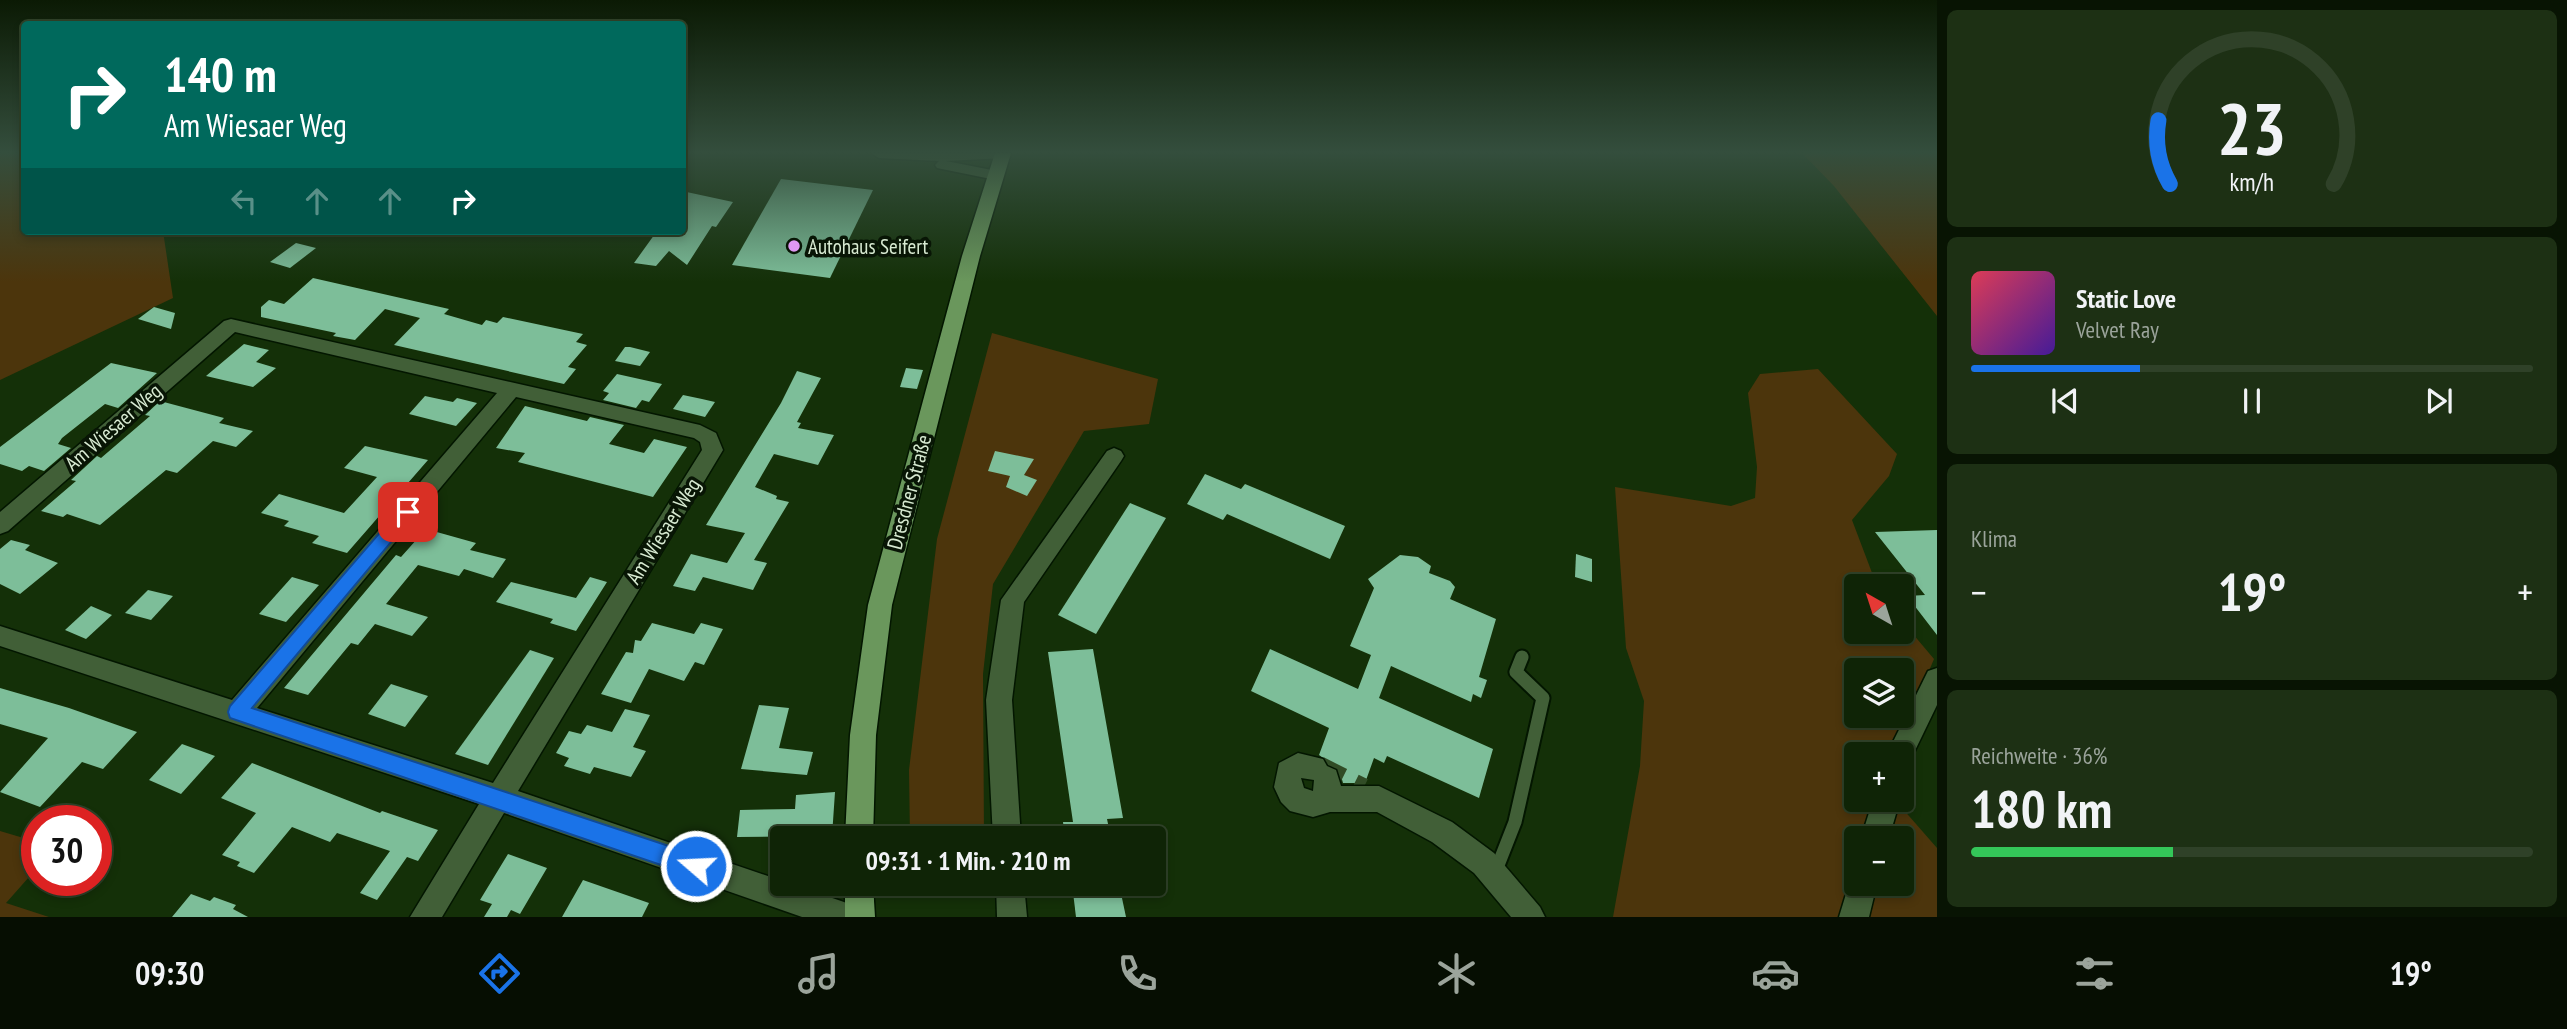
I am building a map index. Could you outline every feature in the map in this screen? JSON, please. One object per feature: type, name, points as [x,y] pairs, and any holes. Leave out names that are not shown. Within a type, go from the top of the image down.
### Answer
[{"type":"main road","name":"Dresdner Straße","points":[[859,826],[863,735],[880,605],[971,256],[990,196]]},
{"type":"main road","points":[[859,896],[860,917]]},
{"type":"street","name":"Am Wiesaer Weg","points":[[0,525],[231,325],[510,391],[700,432],[709,438],[713,450],[425,917]]},
{"type":"street","points":[[237,712],[510,391]]},
{"type":"street","points":[[1006,826],[999,701],[1013,600],[1114,456]]},
{"type":"street","points":[[0,636],[499,798],[844,917]]},
{"type":"street","points":[[1905,742],[1937,679]]},
{"type":"street","points":[[1322,782],[1371,795],[1442,832],[1483,863],[1530,917]]},
{"type":"street","points":[[1011,896],[1012,917]]},
{"type":"street","points":[[1854,917],[1860,896]]},
{"type":"lane","points":[[1494,875],[1515,822],[1542,698],[1516,672],[1522,657]]},
{"type":"shaded area","points":[[0,196],[21,196],[21,235],[164,235],[173,298],[0,380]]},
{"type":"shaded area","points":[[1842,196],[1937,196],[1937,316]]},
{"type":"shaded area","points":[[992,333],[1158,379],[1149,424],[1084,431],[993,584],[983,674],[984,826],[910,826],[909,770],[937,539]]},
{"type":"shaded area","points":[[1818,369],[1897,454],[1889,476],[1852,520],[1872,574],[1844,574],[1844,644],[1914,644],[1914,635],[1934,659],[1914,706],[1914,658],[1844,658],[1844,728],[1905,728],[1899,742],[1844,742],[1844,812],[1874,812],[1870,826],[1844,826],[1844,896],[1852,896],[1846,917],[1613,917],[1640,766],[1644,701],[1626,648],[1615,487],[1731,506],[1755,498],[1757,467],[1748,393],[1760,374]]},
{"type":"shaded area","points":[[1892,812],[1906,812],[1937,848],[1937,917],[1863,917],[1869,896],[1914,896],[1914,826],[1888,826]]},
{"type":"shaded area","points":[[0,831],[21,837],[21,886],[6,903],[49,917],[0,917]]},
{"type":"building","points":[[686,196],[704,196],[733,202],[716,227],[712,226],[687,265],[669,251],[656,266],[634,263],[654,235],[686,235]]},
{"type":"building","name":"Autohaus Seifert","points":[[771,196],[870,196],[830,278],[732,265]]},
{"type":"building","points":[[296,243],[316,248],[290,268],[270,262]]},
{"type":"building","points":[[313,278],[449,309],[444,314],[482,325],[486,320],[497,323],[503,317],[583,334],[576,342],[587,345],[568,367],[576,369],[564,384],[394,345],[420,318],[385,309],[355,340],[333,336],[336,333],[261,317],[261,307],[269,300],[284,304]]},
{"type":"building","points":[[154,307],[175,313],[171,329],[138,319]]},
{"type":"building","points":[[244,344],[269,350],[256,362],[276,368],[253,387],[206,376]]},
{"type":"building","points":[[625,347],[650,352],[640,366],[615,361]]},
{"type":"building","points":[[111,363],[157,373],[118,408],[105,404],[62,438],[58,444],[71,448],[44,471],[29,466],[22,471],[0,464],[0,447]]},
{"type":"building","points":[[906,368],[923,370],[917,389],[900,387]]},
{"type":"building","points":[[797,371],[821,378],[797,422],[801,423],[798,428],[834,435],[818,465],[774,454],[755,487],[777,496],[776,499],[789,502],[754,560],[767,563],[753,590],[703,577],[695,591],[673,586],[691,554],[727,563],[745,533],[706,525],[781,403]]},
{"type":"building","points":[[617,374],[662,384],[649,402],[642,400],[636,408],[603,400],[609,393],[603,391]]},
{"type":"building","points":[[683,395],[715,402],[705,417],[673,409]]},
{"type":"building","points":[[425,396],[453,402],[457,398],[477,403],[456,426],[409,414]]},
{"type":"building","points":[[160,401],[224,418],[219,423],[253,431],[236,447],[213,441],[177,473],[166,470],[100,525],[67,514],[63,517],[41,511],[76,481],[71,480],[97,456],[101,458],[150,416],[145,415]]},
{"type":"building","points":[[525,406],[587,421],[590,417],[624,425],[609,444],[644,453],[654,439],[687,447],[653,497],[518,462],[525,453],[496,448]]},
{"type":"building","points":[[365,446],[428,460],[347,553],[312,543],[319,536],[284,526],[289,521],[261,513],[279,494],[344,513],[377,477],[344,468]]},
{"type":"building","points":[[995,451],[1034,459],[1024,475],[1037,480],[1027,496],[1006,487],[1010,476],[988,471]]},
{"type":"building","points":[[1205,474],[1241,489],[1245,484],[1345,526],[1330,559],[1227,514],[1223,520],[1187,504]]},
{"type":"building","points":[[1130,503],[1166,518],[1096,634],[1058,615]]},
{"type":"building","points":[[426,529],[476,543],[470,550],[506,559],[493,578],[464,569],[459,576],[418,565],[386,604],[428,617],[412,636],[375,624],[358,645],[351,643],[308,695],[284,688],[396,555],[401,557]]},
{"type":"building","points":[[1937,530],[1937,635],[1914,605],[1914,596],[1925,595],[1914,581],[1914,574],[1908,574],[1875,532]]},
{"type":"building","points":[[11,540],[30,545],[25,550],[58,563],[20,594],[0,584],[0,549]]},
{"type":"building","points":[[1576,554],[1592,559],[1592,582],[1575,577]]},
{"type":"building","points":[[1400,555],[1418,557],[1431,566],[1429,573],[1450,581],[1455,587],[1450,599],[1496,619],[1479,677],[1487,680],[1481,698],[1473,694],[1471,702],[1391,666],[1379,698],[1493,749],[1479,798],[1387,756],[1384,763],[1374,758],[1365,783],[1343,783],[1339,769],[1319,755],[1329,728],[1251,691],[1270,649],[1358,689],[1371,655],[1350,646],[1374,588],[1368,579]]},
{"type":"building","points":[[292,577],[319,585],[286,622],[259,614]]},
{"type":"building","points":[[590,577],[607,582],[576,631],[550,623],[553,619],[496,602],[511,582],[576,598]]},
{"type":"building","points":[[148,590],[173,596],[151,620],[125,613]]},
{"type":"building","points":[[91,606],[112,615],[86,639],[65,630]]},
{"type":"building","points":[[652,623],[694,634],[701,623],[723,629],[704,665],[695,662],[684,681],[649,669],[631,703],[601,694],[626,652],[633,653],[635,640],[641,641]]},
{"type":"building","points":[[1093,649],[1123,818],[1107,819],[1108,826],[1064,826],[1063,822],[1073,822],[1048,652]]},
{"type":"building","points":[[530,650],[554,658],[488,765],[455,754]]},
{"type":"building","points":[[391,684],[428,696],[405,727],[368,714]]},
{"type":"building","points":[[0,688],[137,732],[103,769],[82,762],[42,805],[35,805],[0,792],[48,738],[0,724]]},
{"type":"building","points":[[759,705],[789,708],[779,748],[813,752],[807,775],[741,769]]},
{"type":"building","points":[[625,709],[650,715],[633,747],[646,751],[631,777],[594,767],[590,774],[564,766],[569,758],[556,753],[569,731],[581,734],[587,725],[612,732]]},
{"type":"building","points":[[182,744],[215,756],[181,794],[149,780]]},
{"type":"building","points":[[252,763],[380,813],[382,811],[438,830],[418,861],[407,857],[377,900],[360,893],[390,851],[337,833],[330,842],[292,827],[254,873],[237,866],[240,862],[222,855],[256,813],[221,798]]},
{"type":"building","points":[[835,792],[833,826],[770,826],[770,837],[737,837],[740,810],[795,809],[796,795]]},
{"type":"building","points":[[508,854],[547,868],[520,914],[511,910],[507,917],[484,917],[492,904],[480,900]]},
{"type":"building","points":[[583,880],[649,903],[642,917],[562,917]]},
{"type":"building","points":[[191,894],[210,901],[214,897],[236,905],[233,909],[248,917],[172,917]]},
{"type":"building","points":[[1073,896],[1122,896],[1126,917],[1076,917]]},
{"type":"tunnel","points":[[1318,769],[1362,791]]},
{"type":"place","name":"Autohaus Seifert","points":[[794,246]]},
{"type":"route","points":[[408,512],[237,712],[696,866]]}]
